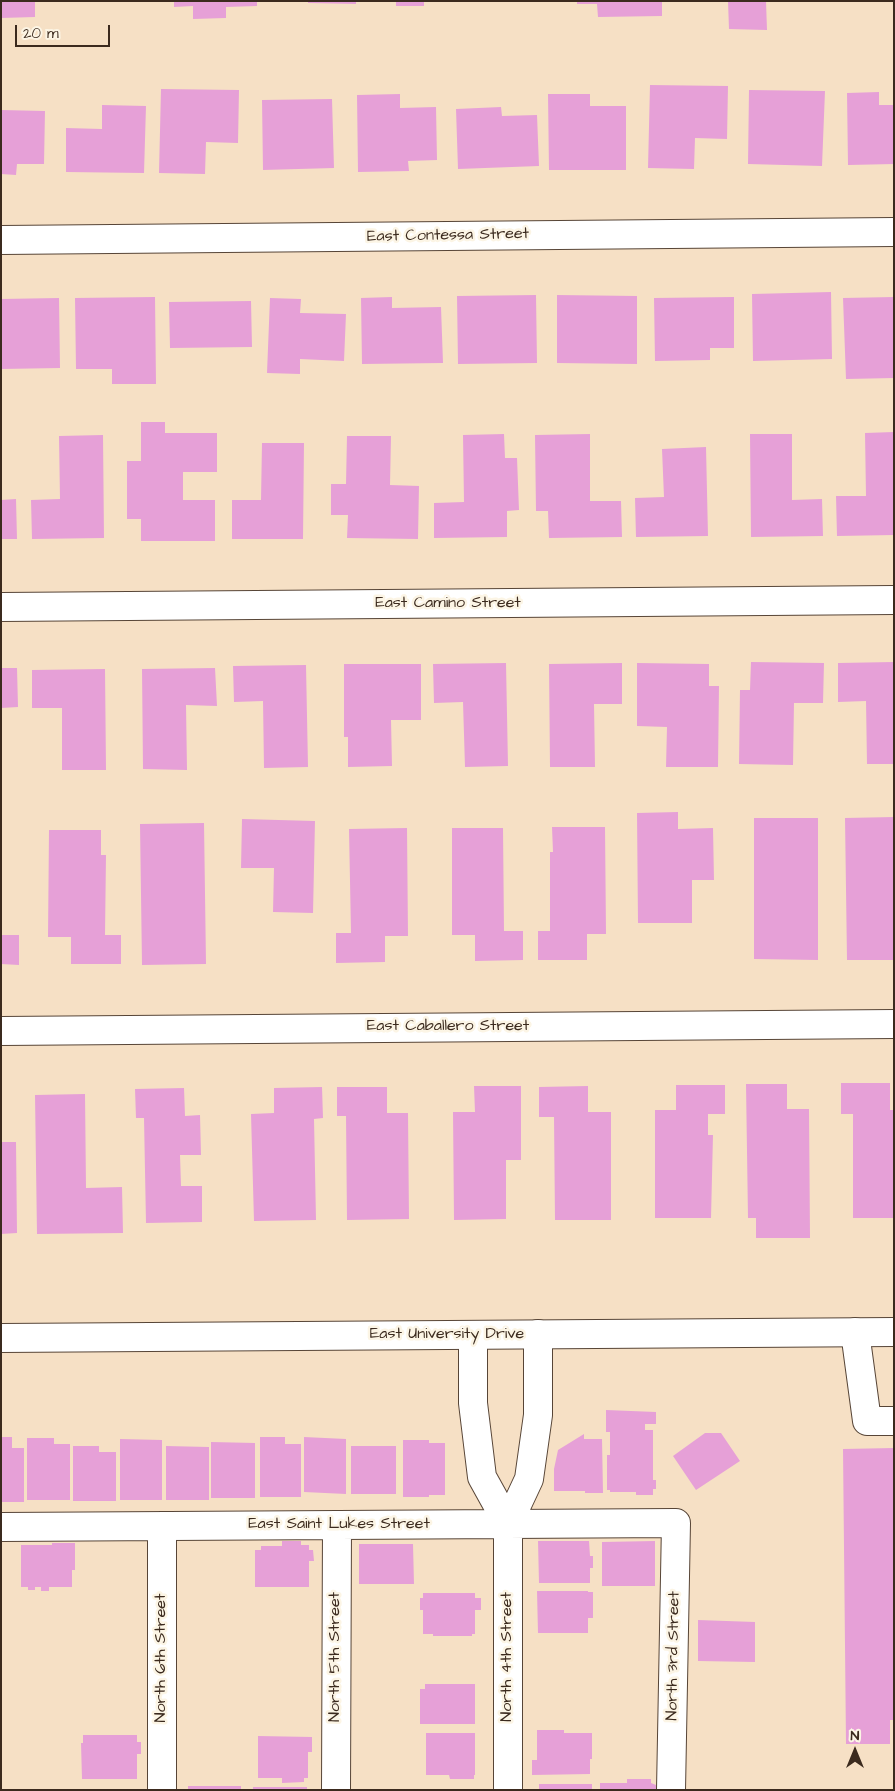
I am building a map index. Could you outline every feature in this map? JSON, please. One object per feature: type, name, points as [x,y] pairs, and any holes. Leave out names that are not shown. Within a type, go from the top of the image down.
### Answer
[{"type":"street","name":"East Contessa Street","points":[[1,240],[894,232]]},
{"type":"street","name":"East Camino Street","points":[[1,607],[894,600]]},
{"type":"street","name":"East Caballero Street","points":[[1,1030],[894,1024]]},
{"type":"street","points":[[855,1332],[867,1422],[894,1421]]},
{"type":"street","name":"East University Drive","points":[[1,1338],[894,1332]]},
{"type":"street","name":"North 4th Street","points":[[473,1334],[473,1403],[482,1476],[508,1524]]},
{"type":"street","name":"North 4th Street","points":[[508,1790],[508,1524],[529,1479],[538,1415],[538,1334]]},
{"type":"street","name":"East Saint Lukes Street","points":[[1,1527],[676,1523]]},
{"type":"street","name":"North 3rd Street","points":[[671,1790],[676,1523]]},
{"type":"street","name":"North 5th Street","points":[[336,1790],[337,1525]]},
{"type":"street","name":"North 6th Street","points":[[162,1526],[162,1790]]},
{"type":"building","points":[[1,1],[35,1],[35,17],[1,18]]},
{"type":"building","points":[[174,1],[257,1],[257,6],[226,7],[226,18],[193,19],[193,6],[174,7]]},
{"type":"building","points":[[308,1],[356,1],[356,4],[308,3]]},
{"type":"building","points":[[396,1],[424,1],[424,6],[396,6]]},
{"type":"building","points":[[577,1],[662,1],[662,16],[598,17],[597,4],[577,4]]},
{"type":"building","points":[[728,1],[766,1],[767,30],[729,29]]},
{"type":"building","points":[[650,85],[728,86],[727,139],[695,138],[694,169],[648,168]]},
{"type":"building","points":[[161,89],[239,90],[238,143],[206,142],[205,174],[159,173]]},
{"type":"building","points":[[749,90],[825,91],[822,166],[748,164]]},
{"type":"building","points":[[879,92],[879,105],[894,105],[894,164],[848,165],[847,93]]},
{"type":"building","points":[[400,94],[400,108],[436,107],[437,160],[408,161],[409,171],[358,172],[357,95]]},
{"type":"building","points":[[548,94],[590,94],[590,106],[626,106],[626,170],[549,170]]},
{"type":"building","points":[[332,99],[334,168],[263,170],[262,100]]},
{"type":"building","points":[[102,105],[146,106],[144,173],[66,172],[66,128],[102,129]]},
{"type":"building","points":[[501,107],[502,116],[537,115],[539,166],[458,169],[456,109]]},
{"type":"building","points":[[1,110],[45,111],[44,164],[17,164],[16,175],[1,174]]},
{"type":"building","points":[[831,292],[832,359],[753,361],[752,294]]},
{"type":"building","points":[[536,295],[537,363],[458,364],[457,296]]},
{"type":"building","points":[[557,295],[637,296],[637,364],[557,363]]},
{"type":"building","points":[[155,297],[156,384],[112,384],[112,369],[76,369],[75,298]]},
{"type":"building","points":[[392,297],[392,308],[441,307],[443,363],[362,364],[361,298]]},
{"type":"building","points":[[734,297],[734,348],[710,348],[710,360],[655,361],[654,298]]},
{"type":"building","points":[[894,297],[894,378],[846,379],[843,298]]},
{"type":"building","points":[[59,298],[60,368],[1,369],[1,299]]},
{"type":"building","points":[[270,298],[301,299],[300,313],[346,314],[344,361],[300,359],[300,374],[267,373]]},
{"type":"building","points":[[251,301],[252,347],[170,348],[169,302]]},
{"type":"building","points":[[141,422],[165,422],[165,433],[217,433],[217,472],[183,472],[183,500],[215,500],[215,541],[141,541],[141,519],[127,519],[127,461],[141,461]]},
{"type":"building","points":[[894,432],[894,535],[837,536],[836,496],[866,496],[865,433]]},
{"type":"building","points":[[504,434],[505,458],[517,458],[519,510],[507,511],[507,537],[434,538],[434,503],[464,502],[463,435]]},
{"type":"building","points":[[590,434],[590,501],[621,501],[622,537],[549,538],[548,511],[536,511],[535,435]]},
{"type":"building","points":[[750,434],[792,434],[792,500],[822,499],[823,536],[751,537]]},
{"type":"building","points":[[103,435],[104,538],[32,539],[31,500],[60,499],[59,436]]},
{"type":"building","points":[[347,436],[391,436],[390,485],[419,486],[418,539],[347,538],[348,515],[331,515],[331,484],[346,484]]},
{"type":"building","points":[[262,443],[304,443],[303,539],[232,539],[232,500],[261,500]]},
{"type":"building","points":[[706,447],[708,536],[636,537],[635,498],[664,497],[662,449]]},
{"type":"building","points":[[16,499],[17,539],[1,539],[1,500]]},
{"type":"building","points":[[751,662],[824,663],[823,703],[794,703],[793,765],[739,764],[740,690],[750,690]]},
{"type":"building","points":[[894,662],[894,764],[867,764],[866,701],[838,702],[838,663]]},
{"type":"building","points":[[506,663],[508,766],[465,767],[463,702],[434,703],[433,664]]},
{"type":"building","points":[[622,663],[622,704],[594,704],[595,767],[550,767],[549,664]]},
{"type":"building","points":[[637,663],[709,664],[709,686],[719,686],[718,767],[666,767],[667,727],[637,726]]},
{"type":"building","points":[[344,664],[421,664],[421,720],[391,720],[392,766],[348,767],[348,737],[344,737]]},
{"type":"building","points":[[306,665],[308,767],[264,768],[263,701],[234,702],[233,666]]},
{"type":"building","points":[[1,668],[17,668],[18,707],[1,708]]},
{"type":"building","points":[[215,668],[217,706],[186,705],[187,770],[143,769],[142,669]]},
{"type":"building","points":[[105,669],[106,770],[62,770],[62,708],[32,708],[32,670]]},
{"type":"building","points":[[678,812],[678,829],[713,828],[714,880],[692,880],[692,923],[638,923],[637,813]]},
{"type":"building","points":[[894,817],[894,960],[847,960],[845,818]]},
{"type":"building","points":[[754,818],[818,818],[818,960],[754,959]]},
{"type":"building","points":[[242,819],[315,821],[313,913],[273,912],[274,868],[241,868]]},
{"type":"building","points":[[204,823],[206,964],[142,965],[140,824]]},
{"type":"building","points":[[552,827],[605,827],[606,934],[587,934],[587,960],[538,960],[538,931],[550,931],[550,852],[553,852]]},
{"type":"building","points":[[407,828],[408,936],[385,936],[385,962],[336,963],[336,933],[351,933],[349,829]]},
{"type":"building","points":[[452,828],[503,828],[504,931],[523,931],[523,960],[475,961],[475,935],[452,935]]},
{"type":"building","points":[[49,830],[101,830],[101,855],[106,855],[105,935],[121,935],[121,964],[71,964],[71,937],[48,937]]},
{"type":"building","points":[[1,935],[19,935],[19,965],[1,964]]},
{"type":"building","points":[[841,1083],[890,1083],[890,1110],[894,1110],[894,1218],[853,1218],[853,1114],[841,1114]]},
{"type":"building","points":[[746,1084],[787,1084],[787,1109],[809,1109],[810,1238],[756,1238],[756,1218],[748,1218]]},
{"type":"building","points":[[676,1085],[725,1085],[725,1114],[708,1114],[708,1135],[713,1135],[711,1218],[655,1218],[655,1110],[676,1110]]},
{"type":"building","points":[[474,1086],[521,1086],[521,1160],[506,1160],[506,1219],[454,1220],[453,1112],[475,1112]]},
{"type":"building","points":[[588,1086],[588,1112],[611,1112],[611,1220],[555,1220],[554,1117],[539,1117],[539,1087]]},
{"type":"building","points":[[322,1087],[323,1118],[314,1119],[316,1220],[254,1221],[251,1114],[274,1113],[274,1088]]},
{"type":"building","points":[[337,1087],[387,1087],[387,1113],[408,1113],[409,1219],[347,1220],[346,1116],[337,1116]]},
{"type":"building","points":[[184,1088],[185,1116],[200,1115],[201,1155],[180,1155],[181,1186],[202,1186],[202,1222],[146,1223],[144,1118],[136,1118],[135,1089]]},
{"type":"building","points":[[85,1094],[86,1188],[122,1187],[123,1233],[37,1234],[35,1095]]},
{"type":"building","points":[[1,1142],[16,1142],[17,1233],[1,1234]]},
{"type":"building","points":[[606,1410],[656,1412],[656,1424],[645,1424],[645,1430],[653,1430],[653,1480],[656,1480],[656,1489],[653,1489],[653,1495],[636,1495],[636,1492],[610,1492],[610,1490],[607,1490],[607,1455],[610,1455],[610,1432],[606,1432]]},
{"type":"building","points":[[705,1433],[721,1433],[740,1461],[696,1490],[673,1456]]},
{"type":"building","points":[[584,1434],[584,1439],[602,1439],[603,1493],[554,1491],[554,1469],[558,1450]]},
{"type":"building","points":[[1,1437],[12,1437],[12,1448],[24,1448],[24,1502],[1,1502]]},
{"type":"building","points":[[260,1437],[285,1437],[285,1444],[301,1444],[301,1497],[260,1497]]},
{"type":"building","points":[[304,1437],[346,1439],[346,1494],[304,1492]]},
{"type":"building","points":[[27,1438],[54,1438],[54,1444],[70,1444],[70,1500],[27,1500]]},
{"type":"building","points":[[120,1439],[162,1440],[162,1500],[120,1500]]},
{"type":"building","points":[[403,1440],[429,1440],[429,1443],[445,1443],[445,1495],[403,1497]]},
{"type":"building","points":[[211,1442],[255,1443],[255,1498],[211,1498]]},
{"type":"building","points":[[73,1446],[99,1446],[99,1452],[116,1452],[116,1501],[73,1501]]},
{"type":"building","points":[[166,1446],[209,1447],[209,1500],[166,1500]]},
{"type":"building","points":[[351,1446],[396,1446],[396,1494],[351,1494]]},
{"type":"building","points":[[894,1448],[894,1720],[890,1720],[890,1744],[846,1744],[843,1449]]},
{"type":"building","points":[[282,1541],[301,1541],[301,1545],[309,1545],[309,1550],[313,1550],[314,1561],[309,1561],[309,1587],[255,1587],[255,1550],[261,1550],[261,1546],[282,1546]]},
{"type":"building","points":[[538,1541],[589,1541],[590,1556],[593,1556],[593,1568],[590,1568],[590,1583],[539,1583]]},
{"type":"building","points":[[655,1541],[655,1586],[602,1586],[602,1542]]},
{"type":"building","points":[[52,1543],[75,1543],[75,1570],[72,1570],[72,1587],[49,1587],[49,1591],[41,1591],[41,1587],[35,1587],[35,1590],[28,1590],[28,1587],[21,1587],[21,1545],[52,1545]]},
{"type":"building","points":[[359,1544],[413,1544],[414,1584],[359,1584]]},
{"type":"building","points":[[537,1591],[593,1592],[593,1618],[588,1618],[588,1633],[538,1633]]},
{"type":"building","points":[[423,1593],[475,1593],[475,1598],[481,1598],[481,1610],[475,1610],[475,1634],[472,1634],[472,1636],[433,1636],[433,1634],[423,1634],[423,1610],[420,1610],[420,1598],[423,1598]]},
{"type":"building","points":[[698,1620],[755,1622],[755,1662],[698,1661]]},
{"type":"building","points":[[425,1684],[475,1684],[475,1724],[420,1724],[420,1689],[425,1689]]},
{"type":"building","points":[[537,1730],[564,1730],[564,1733],[592,1733],[590,1774],[532,1775],[532,1760],[537,1760]]},
{"type":"building","points":[[426,1733],[475,1733],[474,1779],[450,1779],[449,1775],[426,1775]]},
{"type":"building","points":[[83,1735],[137,1735],[137,1742],[141,1742],[141,1754],[137,1754],[137,1779],[82,1779],[81,1743],[83,1743]]},
{"type":"building","points":[[258,1736],[312,1737],[312,1752],[308,1752],[308,1778],[304,1778],[304,1782],[282,1783],[282,1778],[258,1778]]},
{"type":"building","points":[[627,1779],[651,1779],[651,1783],[656,1785],[656,1788],[659,1788],[659,1790],[600,1790],[600,1783],[627,1783]]},
{"type":"building","points":[[539,1784],[592,1784],[592,1790],[539,1790]]},
{"type":"building","points":[[188,1786],[241,1786],[241,1790],[188,1790]]},
{"type":"building","points":[[253,1787],[307,1787],[307,1790],[253,1790]]}]
